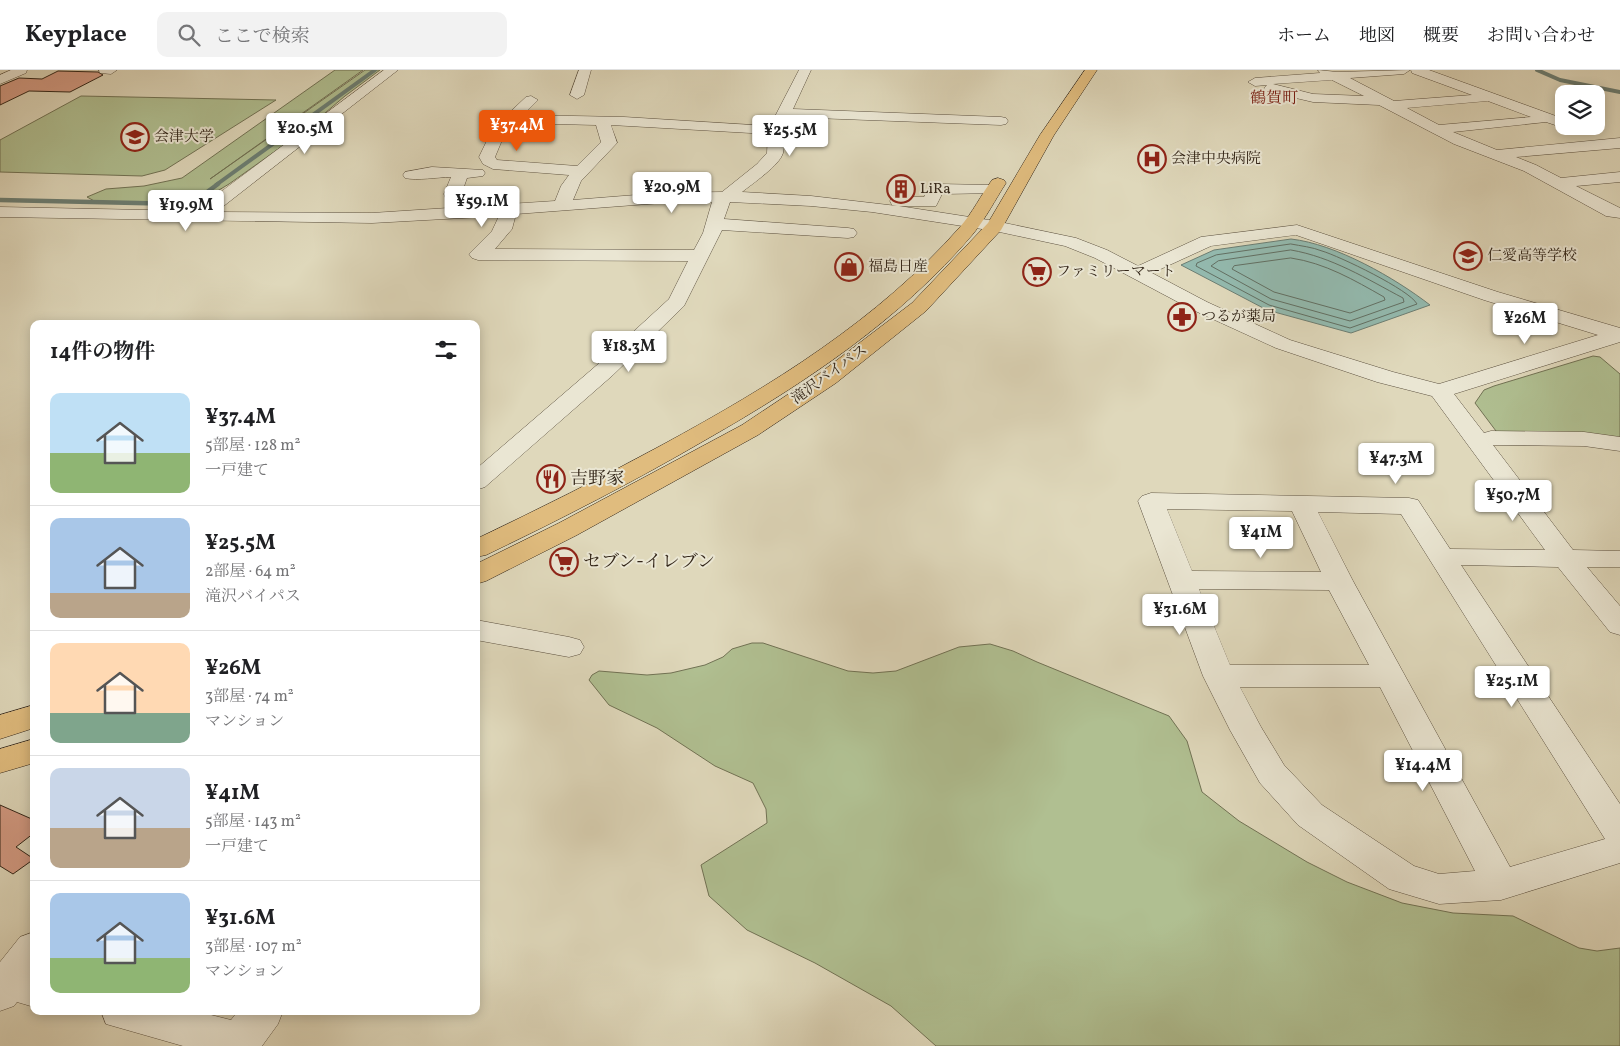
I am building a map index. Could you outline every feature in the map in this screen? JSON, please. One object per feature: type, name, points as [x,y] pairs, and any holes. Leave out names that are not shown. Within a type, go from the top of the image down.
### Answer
[{"type":"highway","name":"滝沢バイパス","points":[[480,547],[543,518],[626,475],[722,421],[800,374],[893,303],[934,266],[973,223],[1044,113],[1076,70]]},
{"type":"highway","name":"滝沢バイパス","points":[[480,573],[657,482],[750,430],[792,403],[876,342],[919,307],[994,226],[1047,136],[1091,70]]},
{"type":"highway","points":[[0,727],[30,717]]},
{"type":"highway","points":[[0,761],[30,752]]},
{"type":"street","points":[[105,70],[111,70]]},
{"type":"street","points":[[200,216],[392,70]]},
{"type":"street","points":[[577,96],[585,70]]},
{"type":"street","points":[[480,479],[605,370],[677,302],[715,224],[721,201],[775,154],[775,130],[805,70]]},
{"type":"street","points":[[1252,76],[1404,70]]},
{"type":"street","points":[[1417,70],[1555,121]]},
{"type":"street","points":[[1330,73],[1367,92],[1389,99],[1459,140],[1530,168],[1612,212],[1620,213]]},
{"type":"street","points":[[1252,76],[1302,96],[1389,99],[1490,98]]},
{"type":"street","points":[[1426,87],[1456,85]]},
{"type":"street","points":[[531,100],[498,130],[487,156],[489,161],[493,164],[510,166],[581,171]]},
{"type":"street","points":[[538,119],[548,104]]},
{"type":"street","points":[[608,121],[628,105]]},
{"type":"street","points":[[782,113],[1001,121]]},
{"type":"street","points":[[511,119],[657,122],[718,128],[775,130]]},
{"type":"street","points":[[563,205],[564,194],[581,171],[609,143],[608,121]]},
{"type":"street","points":[[1439,129],[1555,122]]},
{"type":"street","points":[[1596,135],[1620,143]]},
{"type":"street","points":[[1494,154],[1620,143]]},
{"type":"street","points":[[411,175],[432,172],[495,171],[510,166]]},
{"type":"street","points":[[461,173],[452,194],[454,200],[511,201],[518,202],[526,209]]},
{"type":"street","points":[[1559,183],[1620,177]]},
{"type":"street","points":[[0,212],[372,218],[526,209],[731,192],[807,191],[925,203],[930,202],[936,189],[993,190]]},
{"type":"street","points":[[731,192],[843,203],[994,226],[1050,237],[1087,248],[1200,306],[1283,344],[1384,378],[1440,391],[1620,335]]},
{"type":"street","points":[[508,210],[509,219],[499,234],[478,254],[701,256]]},
{"type":"street","points":[[715,224],[848,233]]},
{"type":"street","points":[[1137,273],[1207,241],[1297,230],[1491,296],[1620,335]]},
{"type":"street","points":[[1440,391],[1566,558],[1620,625]]},
{"type":"street","points":[[1491,438],[1584,439],[1618,445]]},
{"type":"street","points":[[1620,833],[1409,506],[1151,501],[1219,676],[1246,730],[1272,774],[1310,815],[1402,878],[1440,889],[1501,885],[1620,849]]},
{"type":"street","points":[[1301,504],[1339,581],[1501,885]]},
{"type":"street","points":[[1443,557],[1620,559]]},
{"type":"street","points":[[1183,580],[1339,581]]},
{"type":"street","points":[[480,631],[569,647]]},
{"type":"street","points":[[1219,676],[1389,676]]},
{"type":"street","points":[[14,988],[30,957]]},
{"type":"street","points":[[136,1015],[240,1042],[260,1015]]},
{"type":"green space","points":[[335,70],[363,70],[210,179],[365,70],[380,70],[345,96],[305,130],[229,184],[204,199],[171,206],[177,201],[150,204],[98,203],[87,197],[106,189],[144,186],[182,178]]},
{"type":"green space","points":[[81,96],[276,100],[165,170],[142,176],[0,172],[0,140]]},
{"type":"green space","points":[[1593,356],[1600,357],[1620,374],[1620,443],[1499,435],[1475,403],[1484,390],[1494,386]]},
{"type":"green space","points":[[752,643],[763,643],[848,671],[873,673],[896,671],[959,647],[990,644],[1013,651],[1169,716],[1187,741],[1202,792],[1239,821],[1307,862],[1347,882],[1402,903],[1453,913],[1513,916],[1579,948],[1597,951],[1620,948],[1620,1046],[936,1046],[891,1006],[815,963],[747,930],[709,896],[701,865],[767,823],[766,809],[753,783],[715,766],[657,728],[609,705],[589,680],[592,675],[599,671],[647,675],[671,673],[705,665],[723,657],[732,649]]},
{"type":"water","points":[[1291,239],[1308,242],[1346,255],[1400,284],[1430,305],[1351,333],[1267,310],[1181,265],[1214,250]]},
{"type":"building","points":[[58,71],[98,72],[103,75],[70,92],[29,91],[0,105],[0,86],[19,78],[42,79]]},
{"type":"building","points":[[0,805],[30,818],[30,836],[16,847],[30,856],[30,862],[13,874],[0,866]]},
{"type":"waterway","points":[[216,185],[375,70]]},
{"type":"waterway","points":[[1537,70],[1560,80],[1620,92]]},
{"type":"waterway","points":[[0,200],[182,204],[192,203],[218,184]]},
{"type":"place","name":"会津大学","points":[[135,137]]},
{"type":"place","name":"会津中央病院","points":[[1152,159]]},
{"type":"place","name":"LiRa","points":[[901,189]]},
{"type":"place","name":"仁愛高等学校","points":[[1468,256]]},
{"type":"place","name":"福島日産","points":[[849,267]]},
{"type":"place","name":"ファミリーマート","points":[[1037,272]]},
{"type":"place","name":"つるが薬局","points":[[1182,317]]},
{"type":"place","name":"吉野家","points":[[551,479]]},
{"type":"place","name":"セブン-イレブン","points":[[564,562]]},
{"type":"district","name":"鶴賀町","points":[[1274,99]]}]
